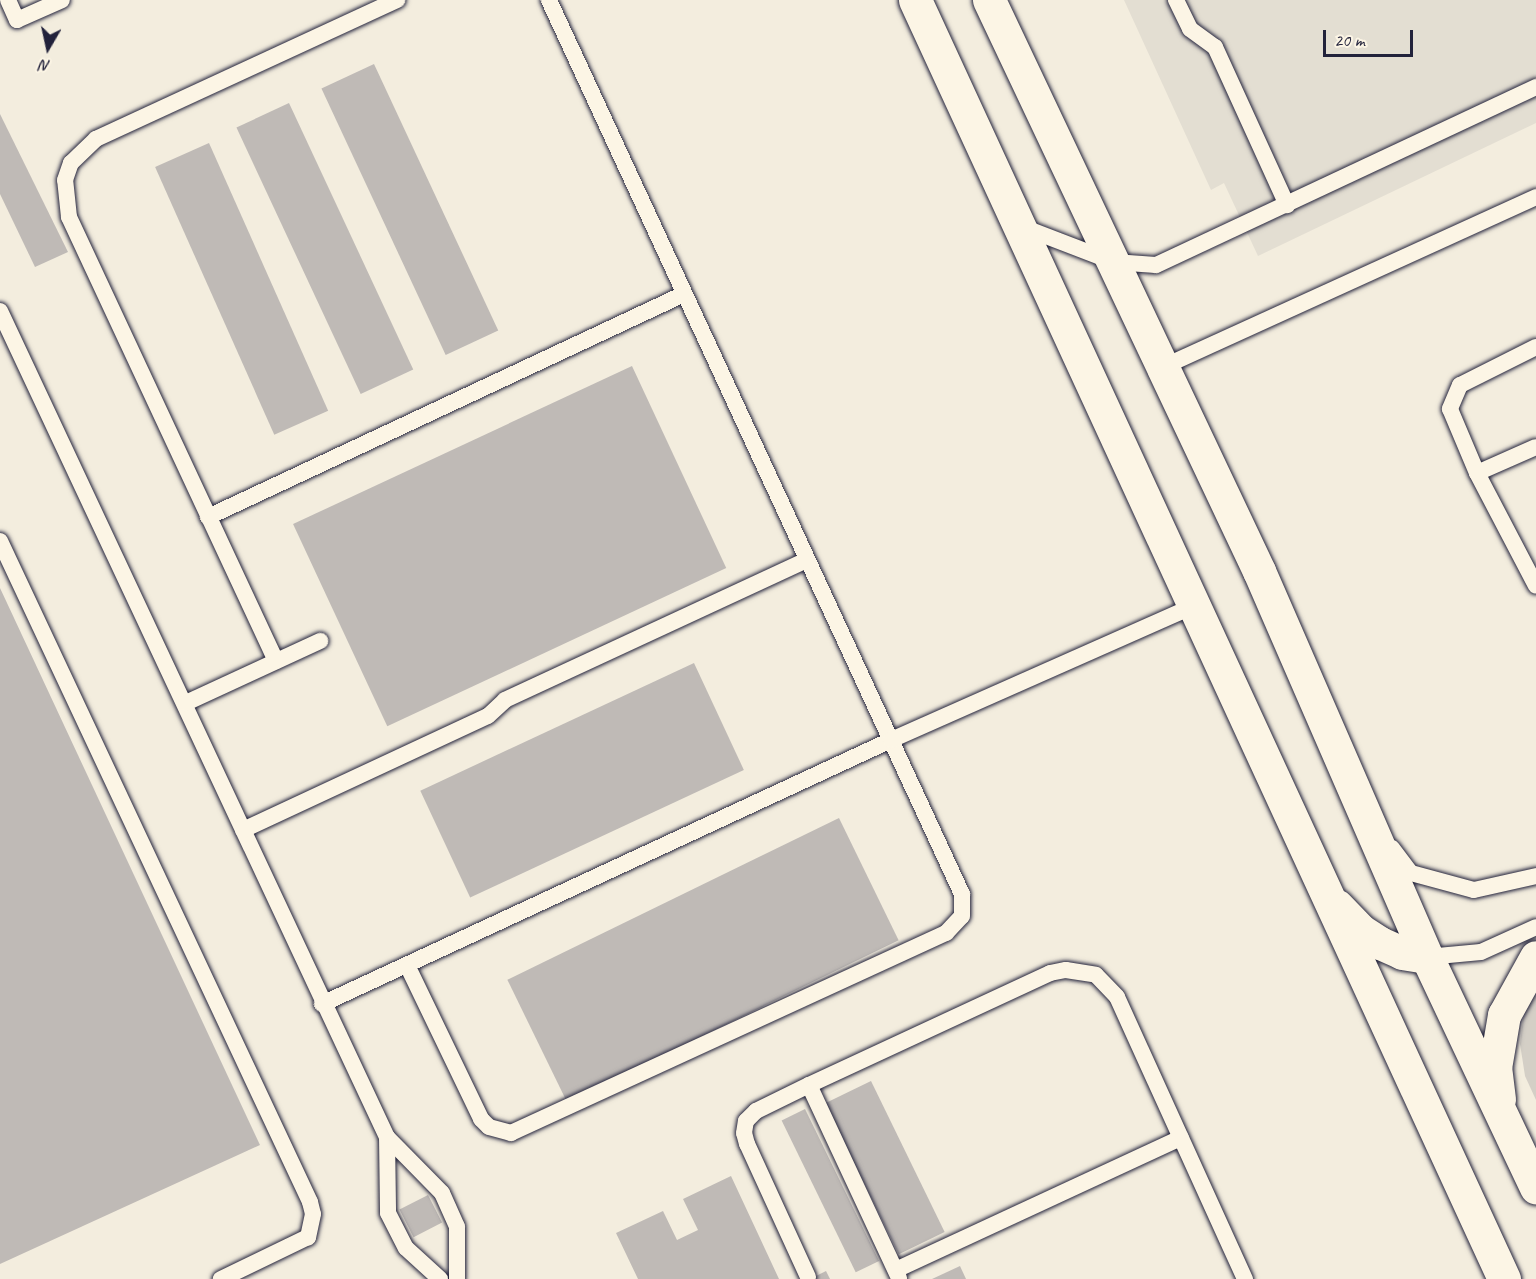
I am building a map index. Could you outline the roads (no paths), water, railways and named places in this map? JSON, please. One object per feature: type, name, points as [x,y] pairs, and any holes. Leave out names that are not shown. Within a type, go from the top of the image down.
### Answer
[{"type":"street","points":[[915,0],[1310,863],[1504,1279]]},
{"type":"street","points":[[989,0],[1163,367],[1366,814],[1426,957],[1536,1188]]},
{"type":"street","points":[[1310,863],[1341,911],[1360,930],[1402,953],[1426,957]]},
{"type":"street","points":[[1502,1119],[1495,1068],[1504,1015],[1536,957]]},
{"type":"lane","points":[[8,0],[17,20],[62,0]]},
{"type":"lane","points":[[276,661],[69,217],[65,180],[71,162],[96,139],[397,0]]},
{"type":"lane","points":[[407,965],[481,1119],[489,1127],[511,1133],[925,943],[956,927],[964,905],[891,740],[549,0]]},
{"type":"lane","points":[[1176,0],[1190,29],[1215,47],[1287,205]]},
{"type":"lane","points":[[1019,226],[1114,262],[1156,265],[1536,87]]},
{"type":"lane","points":[[1163,367],[1536,197]]},
{"type":"lane","points":[[208,517],[684,294]]},
{"type":"lane","points":[[0,311],[186,703],[322,1004],[387,1137],[442,1193],[457,1227],[457,1279]]},
{"type":"lane","points":[[1534,577],[1477,473],[1453,422],[1450,409],[1452,395],[1460,385],[1535,348]]},
{"type":"lane","points":[[1477,473],[1536,447]]},
{"type":"lane","points":[[0,541],[310,1202],[314,1215],[308,1237],[221,1279]]},
{"type":"lane","points":[[243,830],[488,716],[505,700],[807,560]]},
{"type":"lane","points":[[322,1004],[891,740],[1099,645],[1193,606]]},
{"type":"lane","points":[[186,703],[320,641]]},
{"type":"lane","points":[[1366,814],[1411,873],[1474,890],[1536,876]]},
{"type":"lane","points":[[1426,957],[1481,952],[1536,927]]},
{"type":"lane","points":[[808,1277],[744,1133],[746,1121],[756,1111],[809,1085],[1050,973],[1081,970],[1096,975],[1117,997],[1245,1279]]},
{"type":"lane","points":[[809,1085],[898,1275],[1181,1138]]},
{"type":"lane","points":[[387,1137],[388,1213],[406,1248],[440,1279]]}]
